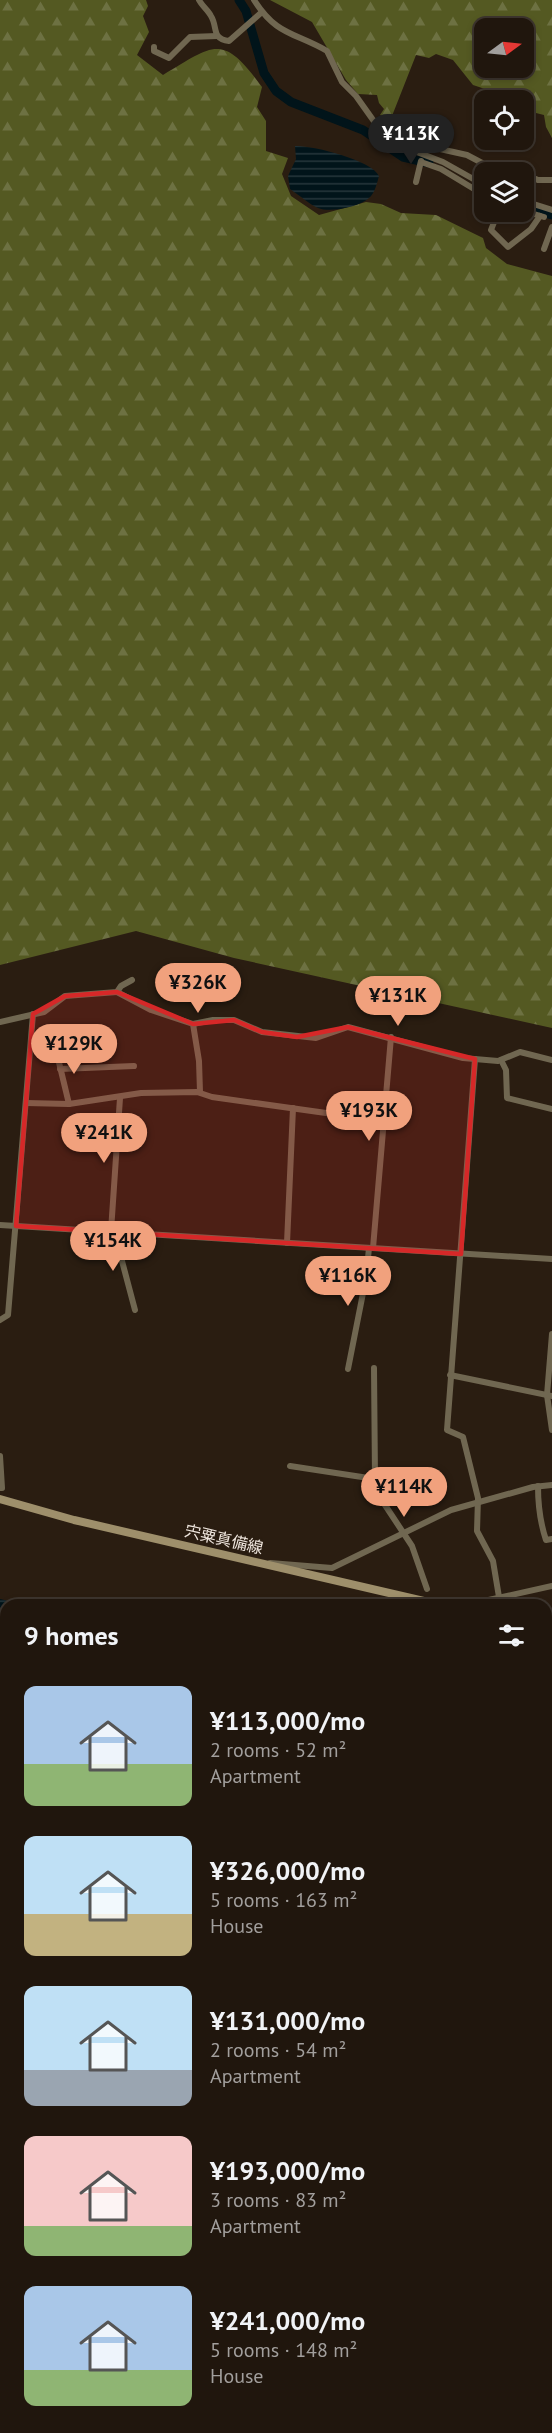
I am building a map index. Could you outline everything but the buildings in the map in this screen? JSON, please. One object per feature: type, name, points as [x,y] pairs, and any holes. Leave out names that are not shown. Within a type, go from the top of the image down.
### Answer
[{"type":"main road","name":"宍粟真備線","points":[[0,1499],[46,1513],[415,1599]]},
{"type":"street","points":[[199,0],[212,16],[217,36]]},
{"type":"street","points":[[254,0],[259,14],[283,32],[327,51],[342,82],[356,96],[390,143],[443,162],[474,179]]},
{"type":"street","points":[[154,46],[154,51],[169,58],[190,37],[217,36],[229,41],[259,14]]},
{"type":"street","points":[[380,128],[440,149],[467,155],[480,162]]},
{"type":"street","points":[[416,182],[421,162],[419,154]]},
{"type":"street","points":[[421,162],[441,169],[474,190]]},
{"type":"street","points":[[534,178],[552,180]]},
{"type":"street","points":[[534,204],[552,210]]},
{"type":"street","points":[[494,222],[491,230],[508,247],[531,229],[542,216],[534,214]]},
{"type":"street","points":[[544,249],[552,227]]},
{"type":"street","points":[[117,992],[120,986],[132,980]]},
{"type":"street","points":[[0,1022],[49,1010],[65,996],[117,992],[151,1010],[193,1024],[201,1021],[234,1020],[262,1032],[316,1038],[348,1027],[391,1037],[419,1048],[475,1059],[501,1060],[516,1052],[552,1060]]},
{"type":"street","points":[[0,1320],[8,1315],[33,1014]]},
{"type":"street","points":[[193,1024],[199,1060],[200,1092]]},
{"type":"street","points":[[348,1369],[371,1248],[391,1037]]},
{"type":"street","points":[[56,1050],[69,1104]]},
{"type":"street","points":[[475,1059],[447,1430],[463,1437],[478,1502],[477,1531],[493,1561],[499,1598]]},
{"type":"street","points":[[501,1060],[506,1070],[507,1098],[552,1109]]},
{"type":"street","points":[[60,1069],[134,1066]]},
{"type":"street","points":[[26,1103],[69,1104],[141,1093],[200,1092],[201,1095],[383,1121]]},
{"type":"street","points":[[111,1231],[120,1098]]},
{"type":"street","points":[[287,1243],[292,1108]]},
{"type":"street","points":[[0,1225],[552,1259]]},
{"type":"street","points":[[124,1233],[122,1261],[135,1310]]},
{"type":"street","points":[[552,1334],[550,1396],[552,1430]]},
{"type":"street","points":[[374,1368],[375,1479],[383,1502],[404,1531],[427,1589]]},
{"type":"street","points":[[450,1375],[550,1396]]},
{"type":"street","points":[[0,1456],[3,1479],[2,1488],[0,1488]]},
{"type":"street","points":[[290,1466],[375,1479]]},
{"type":"street","points":[[261,1564],[332,1568],[451,1510],[538,1486],[552,1485]]},
{"type":"street","points":[[538,1486],[538,1505],[543,1529],[546,1540],[552,1539]]},
{"type":"street","points":[[494,1599],[552,1586]]},
{"type":"highlighted area","points":[[117,992],[193,1024],[234,1020],[262,1032],[297,1037],[348,1027],[475,1059],[461,1254],[16,1226],[33,1014],[65,996]]},
{"type":"green space","points":[[0,0],[146,0],[148,6],[143,16],[149,32],[137,55],[163,75],[194,56],[217,49],[227,51],[237,58],[262,87],[257,107],[266,121],[266,151],[288,158],[282,174],[291,196],[319,215],[366,202],[381,204],[401,213],[436,215],[483,238],[486,248],[507,264],[552,276],[552,1028],[234,958],[136,931],[0,965]]},
{"type":"green space","points":[[270,0],[552,0],[552,138],[546,127],[544,115],[534,112],[534,90],[488,90],[473,85],[453,60],[436,54],[429,58],[416,55],[390,121],[380,115],[384,109],[377,95],[358,94],[346,80],[312,22]]},
{"type":"shaded area","points":[[295,146],[327,151],[365,164],[379,176],[376,188],[369,198],[358,204],[330,210],[318,208],[290,189],[288,176],[296,159]]},
{"type":"waterway","points":[[239,0],[246,11],[264,73],[276,91],[291,102],[363,130],[403,157],[429,163]]},
{"type":"waterway","points":[[534,210],[552,215]]}]
